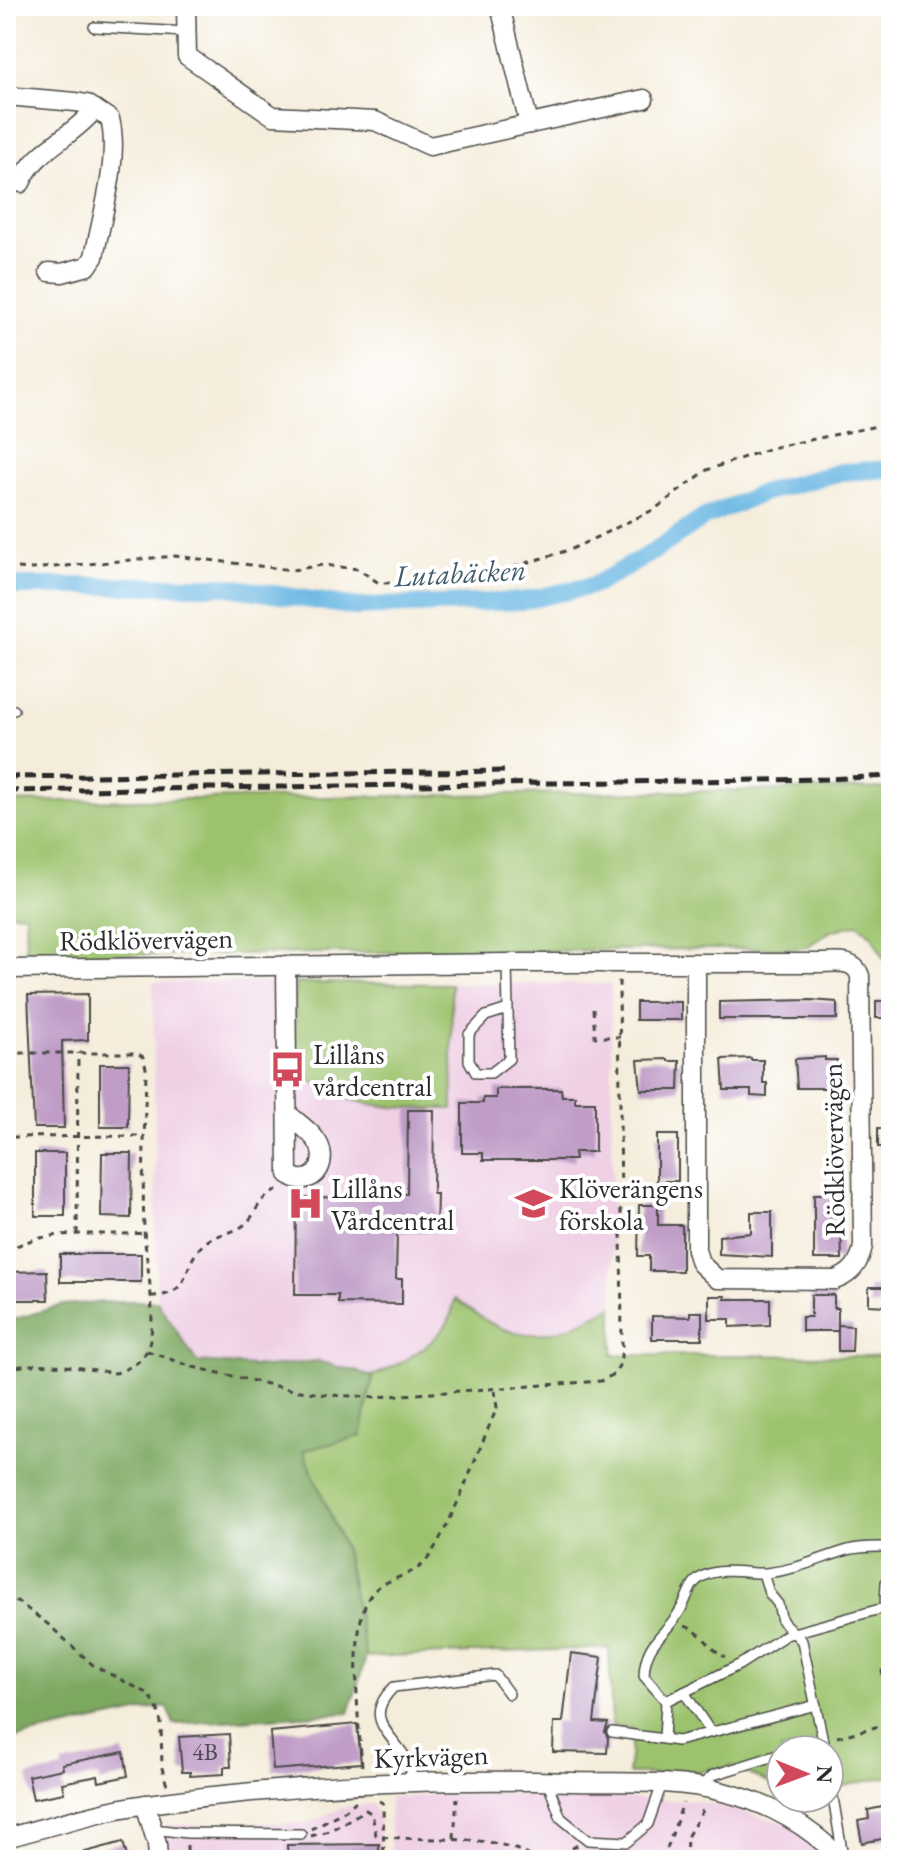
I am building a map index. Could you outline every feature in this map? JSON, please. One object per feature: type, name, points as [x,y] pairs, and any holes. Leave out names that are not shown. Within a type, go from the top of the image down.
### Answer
[{"type":"street","points":[[186,6],[187,56],[273,116],[375,121],[430,146],[644,99]]},
{"type":"street","points":[[500,6],[529,124]]},
{"type":"street","points":[[6,96],[76,102],[110,119],[114,148],[94,257],[88,266],[62,273],[49,272]]},
{"type":"street","points":[[21,183],[27,167],[86,120],[95,109]]},
{"type":"street","name":"Rödklövervägen","points":[[6,969],[507,963],[696,963],[850,963],[857,968],[860,976],[863,1246],[856,1266],[842,1278],[727,1280],[709,1274],[700,1263],[696,1250],[696,963]]},
{"type":"street","points":[[286,965],[288,1174],[297,1180],[307,1180],[318,1171],[322,1151],[316,1140],[288,1114]]},
{"type":"street","name":"Kyrkvägen","points":[[6,1838],[145,1804],[303,1789],[457,1782],[662,1784],[702,1787],[751,1800],[816,1834],[843,1860]]},
{"type":"street","points":[[145,1804],[157,1844],[158,1860]]},
{"type":"lane","points":[[94,27],[187,32]]},
{"type":"lane","points":[[507,963],[508,1009],[509,1059],[491,1073],[476,1073],[469,1061],[469,1034],[486,1016],[508,1009]]},
{"type":"lane","points":[[664,1739],[666,1701],[644,1676],[645,1664],[653,1641],[673,1622],[695,1582],[709,1575],[736,1570],[763,1573],[793,1569],[846,1550],[891,1547]]},
{"type":"lane","points":[[666,1701],[739,1665],[794,1632],[888,1607],[886,1583],[891,1566]]},
{"type":"lane","points":[[763,1573],[769,1593],[778,1604],[782,1621],[802,1641],[822,1734]]},
{"type":"lane","points":[[413,1783],[408,1759],[383,1729],[380,1712],[384,1697],[394,1687],[495,1675],[509,1694]]},
{"type":"lane","points":[[684,1692],[710,1731]]},
{"type":"lane","points":[[612,1732],[678,1741],[816,1705]]},
{"type":"lane","points":[[702,1787],[713,1775],[765,1759]]},
{"type":"lane","points":[[547,1781],[561,1818],[588,1840],[627,1842],[648,1824],[662,1784]]},
{"type":"lane","points":[[836,1814],[843,1860]]},
{"type":"lane","points":[[153,1829],[187,1833],[301,1834]]},
{"type":"lane","points":[[884,1860],[891,1858]]},
{"type":"path","points":[[6,567],[32,569],[175,556],[292,570],[323,565],[358,569],[379,583],[446,582],[510,568],[572,549],[655,509],[707,470],[771,448],[891,423]]},
{"type":"path","points":[[147,1351],[202,1369],[329,1395],[413,1396],[495,1390],[601,1381],[614,1374],[620,1364],[622,1226],[619,963]]},
{"type":"path","points":[[593,1009],[595,1037],[620,1037]]},
{"type":"path","points":[[11,1023],[12,1247]]},
{"type":"path","points":[[6,1370],[45,1365],[116,1373],[127,1370],[147,1351],[151,1296],[144,1233],[146,1068],[141,1054],[11,1053]]},
{"type":"path","points":[[77,1234],[78,1053]]},
{"type":"path","points":[[12,1137],[145,1136]]},
{"type":"path","points":[[151,1296],[177,1290],[196,1253],[205,1243],[241,1227],[258,1202],[284,1185],[288,1174]]},
{"type":"path","points":[[6,1252],[12,1247],[47,1237],[144,1233]]},
{"type":"path","points":[[363,1778],[357,1676],[358,1640],[364,1611],[373,1591],[411,1573],[426,1561],[453,1511],[497,1408],[495,1390]]},
{"type":"path","points":[[6,1593],[49,1625],[94,1666],[149,1694],[161,1723],[162,1768],[167,1789]]},
{"type":"path","points":[[673,1622],[697,1630],[719,1654],[739,1665]]},
{"type":"path","points":[[845,1738],[891,1722],[882,1671],[891,1670]]},
{"type":"path","points":[[454,1839],[457,1782]]},
{"type":"path","points":[[663,1860],[664,1852],[702,1787]]},
{"type":"path","points":[[686,1860],[687,1837],[702,1787]]},
{"type":"path","points":[[301,1834],[346,1810],[364,1793]]},
{"type":"path","points":[[373,1798],[383,1803],[384,1860]]},
{"type":"path","points":[[301,1834],[310,1836],[329,1831],[366,1810],[372,1814],[376,1835],[454,1839],[523,1850],[534,1860]]},
{"type":"path","points":[[551,1860],[588,1840]]},
{"type":"shaded area","name":"Lillåns Vårdcentral","points":[[153,982],[611,984],[613,1306],[579,1326],[555,1333],[527,1333],[494,1325],[455,1300],[448,1323],[425,1345],[404,1362],[373,1376],[317,1361],[267,1367],[197,1362],[157,1301]]},
{"type":"shaded area","points":[[494,1793],[698,1801],[786,1823],[834,1860],[391,1860],[389,1797]]},
{"type":"shaded area","points":[[372,1804],[379,1816],[380,1860],[166,1860],[166,1825],[309,1823],[344,1807]]},
{"type":"green space","points":[[891,788],[891,973],[872,936],[858,924],[831,931],[805,948],[26,956],[25,914],[6,913],[6,802]]},
{"type":"green space","points":[[295,983],[451,984],[453,1109],[368,1104],[326,1090],[310,1078],[296,1057]]},
{"type":"green space","points":[[455,1299],[508,1331],[539,1334],[570,1327],[613,1306],[613,1355],[891,1356],[891,1776],[845,1786],[845,1734],[765,1734],[765,1781],[732,1766],[684,1774],[628,1774],[633,1729],[612,1727],[609,1648],[366,1657],[345,1550],[303,1450],[361,1436],[373,1376],[404,1361],[432,1341],[452,1312]]},
{"type":"green space","points":[[157,1301],[197,1362],[267,1367],[317,1361],[373,1376],[361,1436],[303,1451],[345,1550],[366,1657],[349,1713],[174,1724],[166,1706],[6,1740],[6,1322],[62,1305]]},
{"type":"building","points":[[88,994],[88,1040],[62,1041],[64,1128],[34,1128],[28,995]]},
{"type":"building","points":[[876,1001],[891,1001],[891,1018],[876,1018]]},
{"type":"building","points":[[636,1002],[681,1002],[681,1020],[636,1020]]},
{"type":"building","points":[[719,1002],[837,1002],[837,1019],[719,1019]]},
{"type":"building","points":[[825,1057],[825,1060],[837,1060],[835,1088],[797,1088],[795,1059]]},
{"type":"building","points":[[722,1059],[763,1060],[763,1083],[767,1083],[767,1097],[751,1096],[751,1090],[724,1090]]},
{"type":"building","points":[[638,1060],[680,1061],[679,1090],[641,1090]]},
{"type":"building","points":[[100,1064],[129,1064],[128,1127],[100,1127]]},
{"type":"building","points":[[496,1089],[561,1089],[562,1096],[575,1096],[575,1102],[595,1102],[595,1152],[574,1152],[575,1160],[483,1160],[483,1153],[462,1153],[462,1103],[483,1103],[483,1098],[496,1098]]},
{"type":"building","points":[[408,1110],[434,1110],[436,1232],[397,1232],[396,1279],[402,1279],[402,1304],[338,1303],[338,1295],[295,1295],[296,1197],[386,1198],[386,1193],[407,1194]]},
{"type":"building","points":[[878,1128],[891,1129],[891,1147],[878,1147]]},
{"type":"building","points":[[657,1135],[678,1135],[678,1181],[657,1181]]},
{"type":"building","points":[[35,1153],[65,1153],[65,1216],[35,1216]]},
{"type":"building","points":[[102,1153],[132,1153],[131,1218],[101,1217]]},
{"type":"building","points":[[814,1194],[840,1194],[842,1259],[814,1259]]},
{"type":"building","points":[[639,1205],[658,1205],[658,1225],[682,1225],[682,1271],[649,1271],[649,1256],[638,1256]]},
{"type":"building","points":[[751,1212],[772,1212],[772,1257],[719,1254],[719,1236],[751,1233]]},
{"type":"building","points":[[60,1254],[141,1254],[141,1282],[60,1282]]},
{"type":"building","points":[[47,1271],[48,1300],[6,1300],[6,1272]]},
{"type":"building","points":[[869,1287],[886,1287],[886,1306],[869,1305]]},
{"type":"building","points":[[811,1295],[834,1295],[838,1325],[853,1326],[852,1351],[838,1351],[838,1331],[802,1331],[802,1317],[811,1317]]},
{"type":"building","points":[[709,1296],[770,1299],[770,1325],[730,1327],[730,1319],[709,1319]]},
{"type":"building","points":[[690,1312],[702,1312],[702,1339],[652,1339],[652,1316],[690,1317]]},
{"type":"building","points":[[571,1653],[602,1657],[594,1722],[608,1723],[605,1732],[608,1738],[607,1753],[553,1752],[554,1722],[563,1722]]},
{"type":"building","points":[[357,1724],[361,1763],[273,1770],[270,1732]]},
{"type":"building","points":[[229,1734],[231,1767],[224,1767],[224,1774],[190,1776],[190,1772],[182,1772],[179,1737]]},
{"type":"building","points":[[124,1752],[128,1776],[99,1782],[98,1776],[62,1783],[64,1793],[33,1799],[28,1776],[63,1769],[62,1764]]},
{"type":"building","points":[[887,1806],[891,1814],[891,1837],[862,1843],[858,1821],[869,1819],[868,1810]]},
{"type":"building","points":[[123,1842],[128,1860],[74,1860],[74,1855]]},
{"type":"building","points":[[379,1844],[379,1860],[288,1860],[287,1845]]},
{"type":"waterway","name":"Lutabäcken","points":[[6,586],[223,586],[356,607],[522,601],[595,585],[705,517],[765,492],[841,472],[891,469]]},
{"type":"railway","points":[[6,777],[510,771]]},
{"type":"railway","points":[[6,791],[891,776]]},
{"type":"place","name":"Lillåns vårdcentral","points":[[287,1070]]},
{"type":"place","name":"Lillåns Vårdcentral","points":[[305,1204]]},
{"type":"place","name":"Klöverängens förskola","points":[[533,1204]]}]
